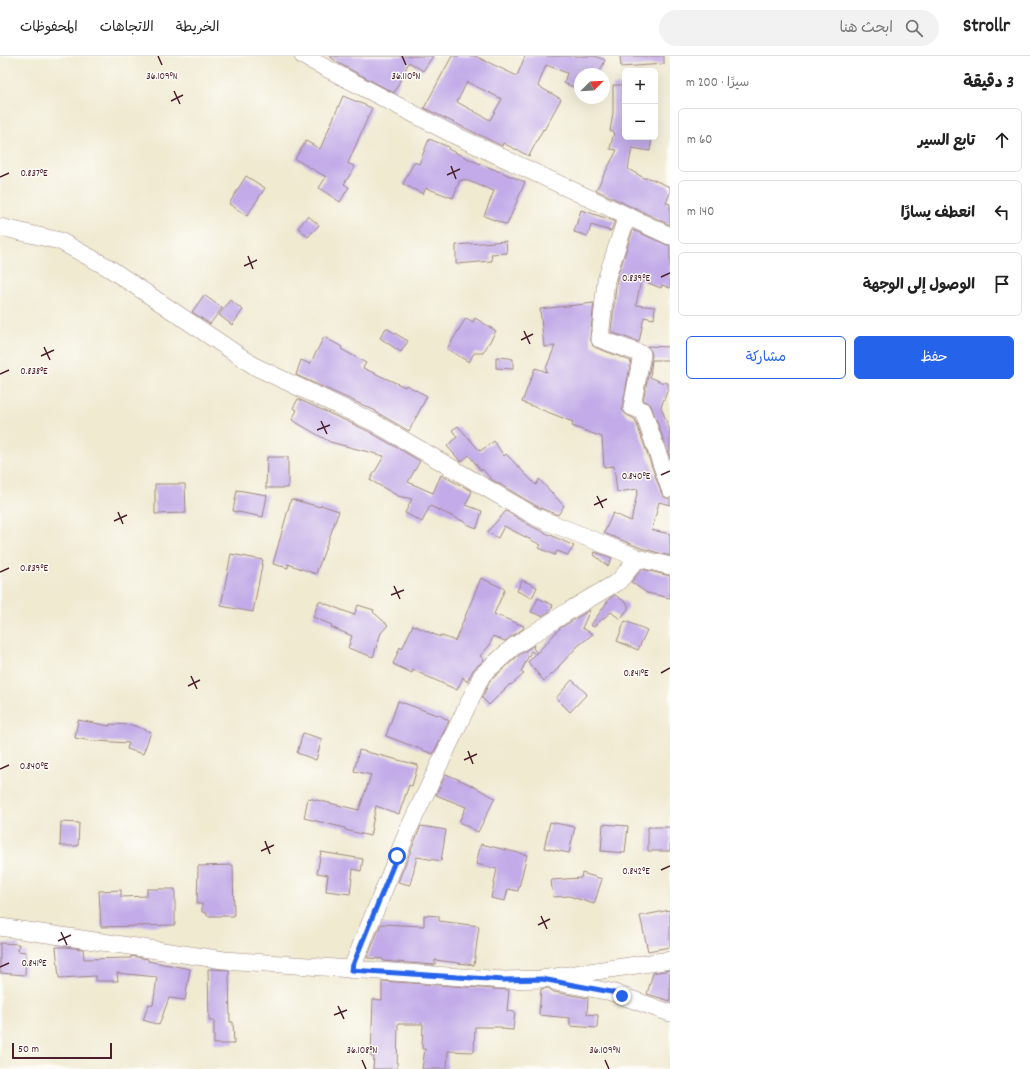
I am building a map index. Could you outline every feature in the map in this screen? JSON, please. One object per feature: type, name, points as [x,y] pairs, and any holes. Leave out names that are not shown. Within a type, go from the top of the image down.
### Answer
[{"type":"street","points":[[304,56],[452,134],[670,236]]},
{"type":"street","points":[[627,216],[606,280],[600,339],[642,354],[632,408],[643,411],[670,489]]},
{"type":"street","points":[[0,227],[60,241],[109,268],[256,367],[373,422],[536,517],[638,558],[670,566]]},
{"type":"street","points":[[351,970],[409,828],[482,675],[512,647],[619,581],[638,558]]},
{"type":"street","points":[[0,927],[224,960],[504,980],[542,979],[670,960]]},
{"type":"street","points":[[542,979],[611,992],[670,1013]]},
{"type":"building","points":[[329,56],[433,56],[423,71],[409,62],[394,93],[340,64]]},
{"type":"building","points":[[452,56],[475,56],[517,76],[525,56],[595,56],[605,60],[602,68],[574,68],[574,87],[564,83],[567,73],[546,65],[538,86],[561,99],[529,156],[503,143],[502,146],[424,108]],"holes":[[[467,82],[502,99],[490,120],[457,102]]]},
{"type":"building","points":[[620,56],[664,56],[664,64],[621,67]]},
{"type":"building","points":[[613,85],[622,85],[622,140],[652,140],[650,151],[632,148],[628,169],[646,179],[647,177],[670,187],[670,193],[666,203],[670,204],[670,225],[596,190],[617,150],[610,149],[614,132],[610,131],[613,113]]},
{"type":"building","points":[[343,96],[372,108],[348,163],[355,167],[344,184],[349,187],[340,202],[319,188],[326,177],[295,159],[306,141],[320,149]]},
{"type":"building","points":[[429,139],[449,147],[448,149],[471,160],[525,182],[507,225],[484,216],[494,191],[463,179],[462,181],[460,180],[453,198],[426,188],[423,194],[403,184],[414,162],[419,164]]},
{"type":"building","points":[[246,176],[265,188],[247,216],[229,204]]},
{"type":"building","points":[[581,210],[615,221],[611,231],[591,225],[588,236],[574,232]]},
{"type":"building","points":[[308,216],[319,225],[308,237],[298,228]]},
{"type":"building","points":[[633,230],[670,246],[670,288],[662,285],[661,288],[641,280],[636,305],[655,307],[654,319],[644,317],[639,342],[611,332],[617,277]]},
{"type":"building","points":[[506,241],[507,253],[491,254],[492,261],[456,264],[456,245]]},
{"type":"building","points":[[204,295],[222,308],[210,324],[192,312]]},
{"type":"building","points":[[230,300],[243,310],[232,325],[219,315]]},
{"type":"building","points":[[594,303],[590,338],[593,346],[631,361],[622,409],[625,414],[635,419],[661,492],[664,497],[670,499],[670,505],[659,502],[652,530],[670,534],[670,556],[641,548],[604,533],[613,513],[631,521],[638,489],[617,492],[614,466],[604,467],[602,437],[572,426],[573,422],[522,402],[535,368],[547,372],[546,368],[555,346],[544,347],[540,309]]},
{"type":"building","points":[[466,318],[473,322],[475,318],[496,331],[483,353],[474,353],[469,362],[447,349]]},
{"type":"building","points":[[386,328],[408,341],[401,352],[380,338]]},
{"type":"building","points":[[324,337],[342,347],[341,349],[366,363],[363,368],[405,387],[406,385],[427,396],[409,431],[376,411],[296,375],[301,360],[310,364]]},
{"type":"building","points":[[647,346],[670,347],[670,360],[652,360],[650,377],[661,382],[668,383],[668,389],[661,407],[670,431],[670,458],[652,408],[650,404],[643,401],[652,356],[651,351]]},
{"type":"building","points":[[496,357],[513,359],[513,369],[496,368]]},
{"type":"building","points":[[298,399],[368,431],[420,461],[408,482],[433,493],[441,475],[472,491],[466,505],[482,511],[477,528],[430,506],[422,522],[405,513],[412,499],[398,496],[370,480],[384,456],[330,442],[292,420],[297,410],[293,408]]},
{"type":"building","points":[[458,426],[480,451],[494,441],[504,456],[506,454],[536,485],[539,479],[564,506],[558,515],[540,508],[491,479],[482,469],[481,471],[469,455],[461,462],[447,446],[457,437],[452,430]]},
{"type":"building","points":[[267,457],[288,457],[288,488],[266,488]]},
{"type":"building","points":[[155,484],[185,484],[186,513],[155,514]]},
{"type":"building","points":[[237,490],[267,495],[263,517],[233,511]]},
{"type":"building","points":[[291,499],[320,507],[321,505],[339,511],[316,574],[288,564],[288,568],[273,564]]},
{"type":"building","points":[[506,511],[531,526],[574,546],[568,555],[557,551],[555,555],[539,548],[541,545],[504,526],[498,538],[487,532]]},
{"type":"building","points":[[595,552],[612,558],[608,566],[594,555]]},
{"type":"building","points":[[231,554],[263,560],[253,612],[221,606]]},
{"type":"building","points":[[642,569],[670,576],[670,598],[647,593],[631,582]]},
{"type":"building","points":[[481,578],[505,589],[494,614],[524,626],[523,629],[505,641],[493,636],[490,645],[480,656],[484,660],[473,670],[467,682],[463,677],[457,690],[413,670],[412,673],[393,664],[400,647],[402,649],[413,625],[440,637],[440,635],[455,641]]},
{"type":"building","points":[[522,580],[537,587],[532,598],[517,591]]},
{"type":"building","points":[[615,595],[628,604],[628,609],[620,619],[611,612],[593,627],[591,625],[610,598]]},
{"type":"building","points":[[538,598],[553,605],[550,611],[542,616],[531,612]]},
{"type":"building","points":[[319,601],[354,615],[358,605],[374,610],[373,612],[388,625],[381,633],[373,657],[348,648],[352,636],[313,617]]},
{"type":"building","points":[[590,610],[582,628],[593,634],[578,646],[558,667],[559,668],[544,681],[528,662],[536,654],[531,651],[521,672],[524,674],[511,685],[510,684],[489,705],[482,698],[490,681],[519,655],[534,645],[533,648],[537,653],[560,628]]},
{"type":"building","points":[[625,621],[647,630],[638,650],[617,641]]},
{"type":"building","points":[[572,680],[587,694],[570,712],[556,698]]},
{"type":"building","points":[[398,701],[437,715],[438,714],[449,721],[433,754],[386,736]]},
{"type":"building","points":[[78,720],[110,726],[110,724],[132,725],[151,732],[143,754],[127,749],[129,743],[98,742],[75,738]]},
{"type":"building","points":[[303,733],[322,739],[316,760],[297,753]]},
{"type":"building","points":[[359,750],[418,765],[412,786],[409,785],[399,814],[376,806],[370,836],[304,818],[308,798],[359,810],[371,775],[354,771]]},
{"type":"building","points":[[446,774],[495,798],[478,832],[459,822],[466,807],[436,795]]},
{"type":"building","points":[[61,822],[79,823],[78,846],[60,846]]},
{"type":"building","points":[[550,822],[575,827],[569,853],[544,848]]},
{"type":"building","points":[[603,824],[628,826],[625,853],[601,851]]},
{"type":"building","points":[[421,826],[446,830],[441,861],[417,857],[410,885],[398,882]]},
{"type":"building","points":[[648,827],[670,827],[670,851],[648,851]]},
{"type":"building","points":[[481,844],[527,855],[518,891],[508,889],[505,901],[491,898],[497,869],[476,864]]},
{"type":"building","points":[[321,852],[363,859],[361,871],[353,869],[350,894],[326,891],[328,875],[317,873]]},
{"type":"building","points":[[233,865],[234,916],[207,916],[207,913],[202,912],[202,904],[197,904],[198,866]]},
{"type":"building","points":[[582,873],[602,879],[594,904],[569,896],[553,897],[551,880],[581,878]]},
{"type":"building","points":[[147,889],[175,889],[175,925],[101,927],[99,891],[121,890],[121,897],[147,896]]},
{"type":"building","points":[[670,910],[670,947],[648,951],[640,916]]},
{"type":"building","points":[[424,915],[439,916],[439,921],[479,926],[474,965],[435,960],[435,965],[383,961],[383,959],[367,958],[381,924],[424,926]]},
{"type":"building","points":[[0,943],[19,944],[18,951],[26,952],[25,975],[0,973]]},
{"type":"building","points":[[56,947],[83,949],[84,959],[131,958],[131,956],[148,959],[148,961],[190,969],[185,1000],[169,998],[159,1025],[143,1020],[149,1004],[153,1005],[157,977],[117,973],[118,981],[96,981],[96,976],[59,978]]},
{"type":"building","points":[[208,969],[229,970],[230,1022],[233,1022],[234,1044],[214,1044],[214,1021],[209,1021]]},
{"type":"building","points":[[670,970],[670,1001],[647,994],[653,973]]},
{"type":"building","points":[[382,981],[509,990],[507,1011],[515,1012],[513,1030],[502,1029],[502,1027],[475,1027],[474,1052],[448,1051],[447,1069],[422,1069],[425,1049],[422,1049],[423,1024],[398,1024],[397,1069],[373,1069],[374,1056],[371,1056],[373,999],[382,1000]]},
{"type":"building","points":[[548,988],[554,992],[588,998],[587,1014],[598,1015],[597,1028],[570,1026],[570,1018],[539,1015],[541,989]]},
{"type":"route","points":[[397,856],[351,970],[504,980],[542,979],[611,992],[622,996]]}]
